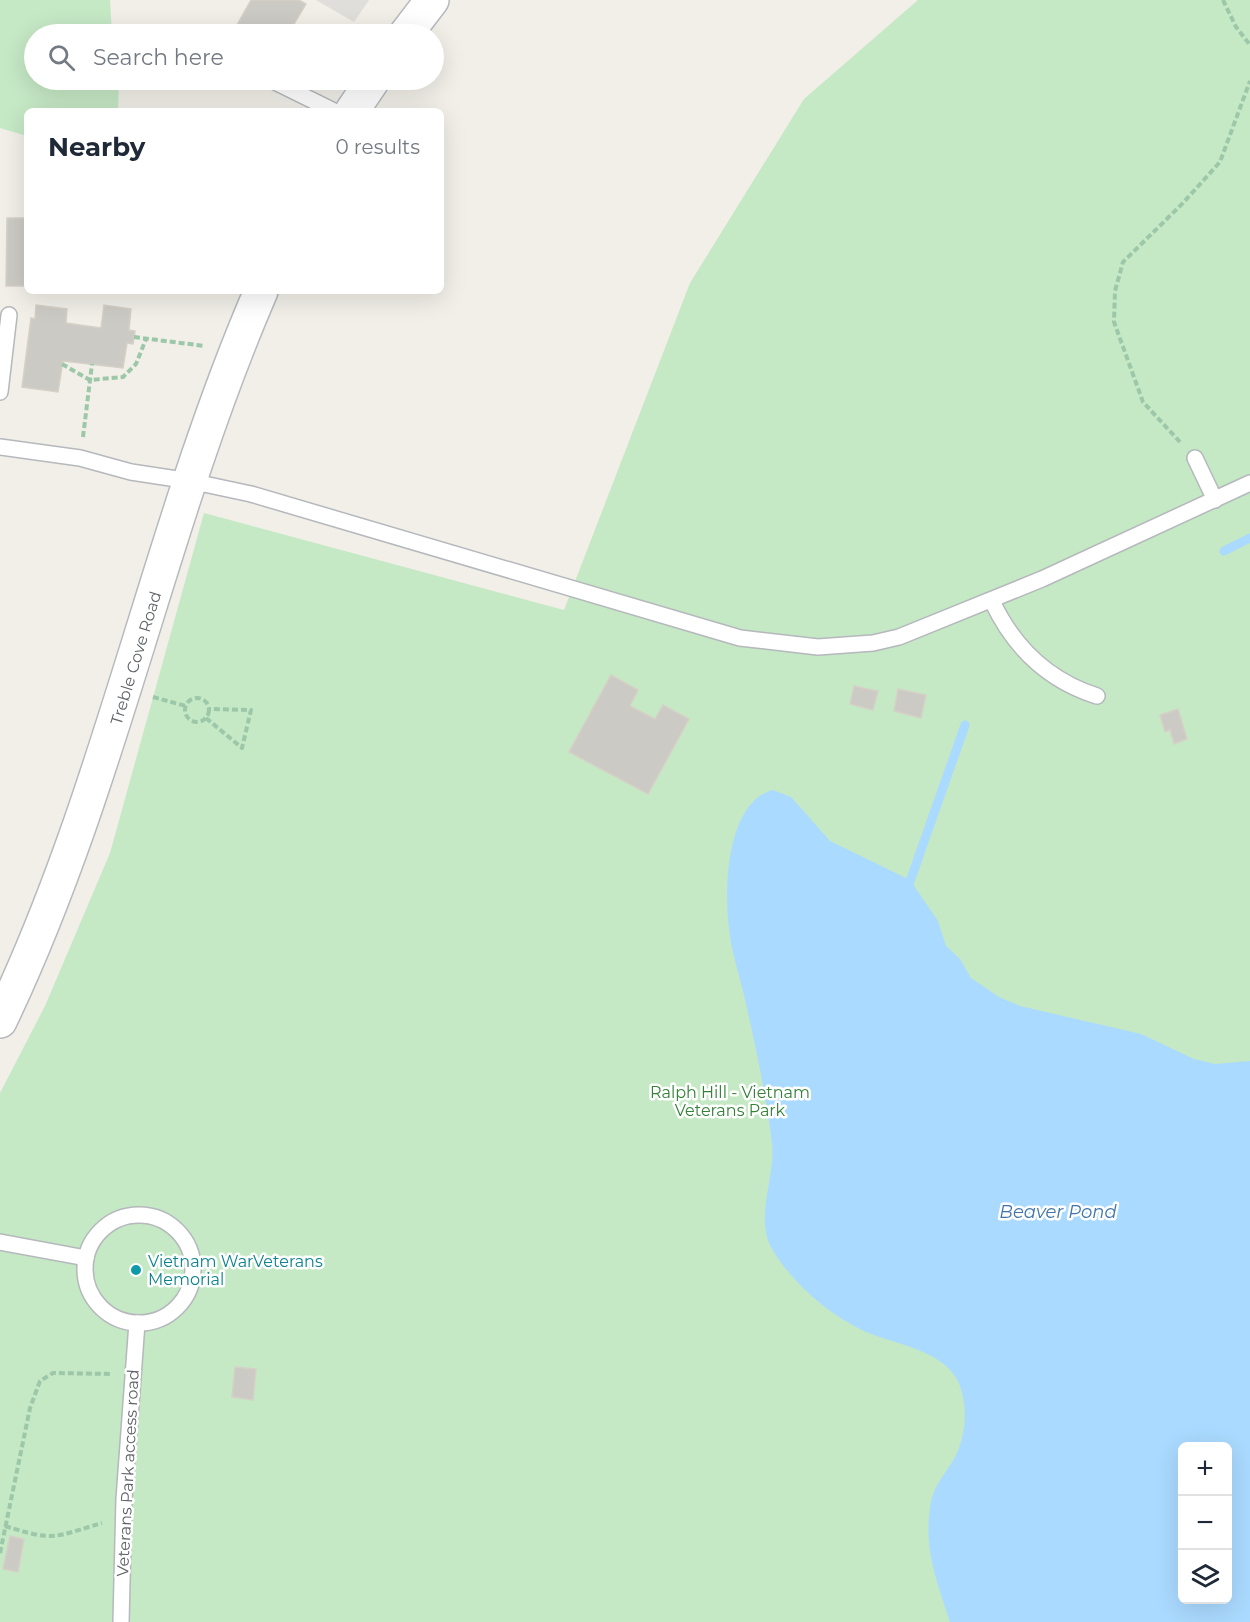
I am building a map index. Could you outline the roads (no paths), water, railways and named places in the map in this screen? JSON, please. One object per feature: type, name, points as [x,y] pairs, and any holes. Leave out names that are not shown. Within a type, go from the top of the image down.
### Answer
[{"type":"main road","points":[[414,24],[432,0]]},
{"type":"main road","points":[[354,108],[367,90]]},
{"type":"main road","name":"Treble Cove Road","points":[[0,1021],[75,844],[127,689],[190,481],[222,387],[260,294]]},
{"type":"lane","points":[[304,90],[330,108]]},
{"type":"lane","points":[[0,392],[9,315]]},
{"type":"lane","points":[[0,447],[80,458],[131,472],[190,481],[375,529],[740,638],[818,647],[873,643],[923,629],[992,601],[1250,483]]},
{"type":"lane","points":[[1195,458],[1215,500]]},
{"type":"lane","points":[[992,601],[1004,628],[1020,648],[1043,668],[1084,692],[1097,696]]},
{"type":"lane","points":[[132,1215],[156,1218],[166,1222],[184,1239],[193,1261],[191,1284],[187,1295],[171,1313],[149,1322],[137,1323],[109,1314],[95,1300],[86,1282],[86,1258],[100,1232],[120,1218],[132,1215]]},
{"type":"lane","points":[[0,1242],[86,1258]]},
{"type":"lane","name":"Veterans Park access road","points":[[121,1622],[123,1519],[137,1323]]},
{"type":"water","name":"Beaver Pond","points":[[773,790],[791,797],[830,841],[910,880],[938,921],[946,946],[960,959],[971,978],[999,997],[1020,1006],[1141,1034],[1194,1059],[1215,1064],[1250,1061],[1250,1622],[950,1622],[930,1553],[929,1524],[934,1492],[955,1457],[962,1440],[965,1413],[960,1386],[944,1364],[919,1350],[852,1325],[813,1297],[790,1274],[772,1249],[767,1236],[765,1210],[772,1143],[756,1050],[731,945],[727,892],[732,849],[737,829],[746,811],[757,798]]},
{"type":"waterway","points":[[1224,551],[1250,538]]},
{"type":"waterway","points":[[907,890],[965,725]]},
{"type":"place","name":"Vietnam WarVeterans Memorial","points":[[136,1270]]},
{"type":"park label","name":"Ralph Hill - Vietnam Veterans Park","points":[[730,1101]]}]
